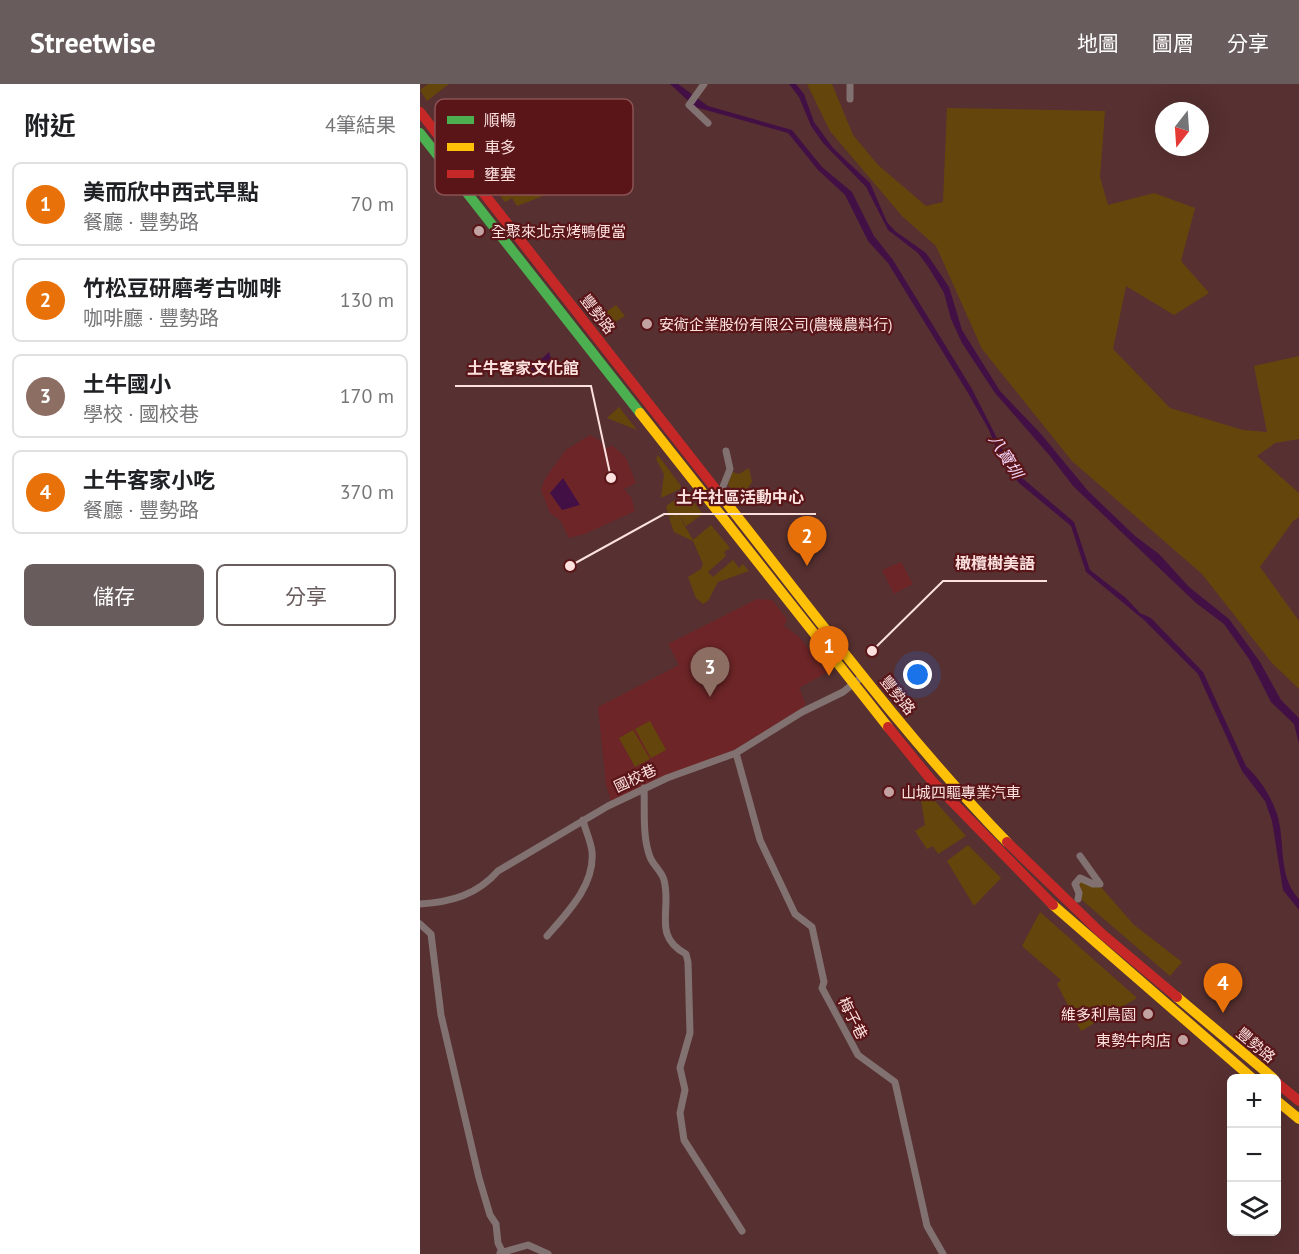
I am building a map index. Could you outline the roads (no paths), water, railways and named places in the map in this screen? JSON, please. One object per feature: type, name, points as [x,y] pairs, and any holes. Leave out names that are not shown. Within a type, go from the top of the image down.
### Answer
[{"type":"main road","name":"豐勢路","points":[[420,112],[435,131]]},
{"type":"main road","name":"豐勢路","points":[[420,133],[435,152]]},
{"type":"main road","name":"豐勢路","points":[[469,195],[778,590],[932,781],[999,854],[1098,947],[1246,1074]]},
{"type":"main road","name":"豐勢路","points":[[485,195],[863,676],[976,810],[1041,878],[1101,933],[1268,1074]]},
{"type":"main road","name":"豐勢路","points":[[1281,1086],[1299,1101]]},
{"type":"main road","points":[[1281,1104],[1299,1119]]},
{"type":"street","points":[[704,84],[689,105],[708,123]]},
{"type":"street","points":[[850,84],[850,99]]},
{"type":"street","points":[[720,494],[730,469],[726,452]]},
{"type":"street","points":[[778,590],[787,578]]},
{"type":"street","name":"國校巷","points":[[420,904],[453,899],[486,885],[498,871],[582,820],[645,788],[736,753],[863,676]]},
{"type":"street","name":"梅子巷","points":[[736,753],[760,840],[795,914],[812,927],[824,982],[822,988],[858,1055],[895,1082],[927,1226],[943,1254]]},
{"type":"street","points":[[645,788],[645,833],[650,857],[664,879],[666,933],[674,948],[686,954],[688,962],[690,1033],[680,1068],[685,1090],[680,1113],[684,1140],[742,1231]]},
{"type":"street","points":[[547,936],[579,899],[589,871],[592,852],[582,820]]},
{"type":"street","points":[[1078,899],[1079,894],[1075,884],[1080,878],[1093,884],[1101,884],[1080,856]]},
{"type":"street","points":[[420,924],[431,933],[441,1015],[480,1178],[490,1215],[496,1224],[501,1252],[528,1245],[548,1254]]},
{"type":"place","name":"全聚來北京烤鴨便當","points":[[479,231]]},
{"type":"place","name":"安術企業股份有限公司(農機農料行)","points":[[647,324]]},
{"type":"place","name":"土牛客家文化館","points":[[611,478]]},
{"type":"place","name":"土牛社區活動中心","points":[[570,566]]},
{"type":"place","name":"竹松豆研磨考古咖啡","points":[[807,566]]},
{"type":"place","name":"橄欖樹美語","points":[[872,651]]},
{"type":"place","name":"美而欣中西式早點","points":[[829,676]]},
{"type":"place","name":"土牛國小","points":[[710,697]]},
{"type":"place","name":"山城四驅專業汽車","points":[[889,792]]},
{"type":"place","name":"土牛客家小吃","points":[[1223,1013]]},
{"type":"place","name":"維多利鳥園","points":[[1148,1014]]},
{"type":"place","name":"東勢牛肉店","points":[[1183,1040]]},
{"type":"water label","name":"八寶圳","points":[[1006,456]]}]
